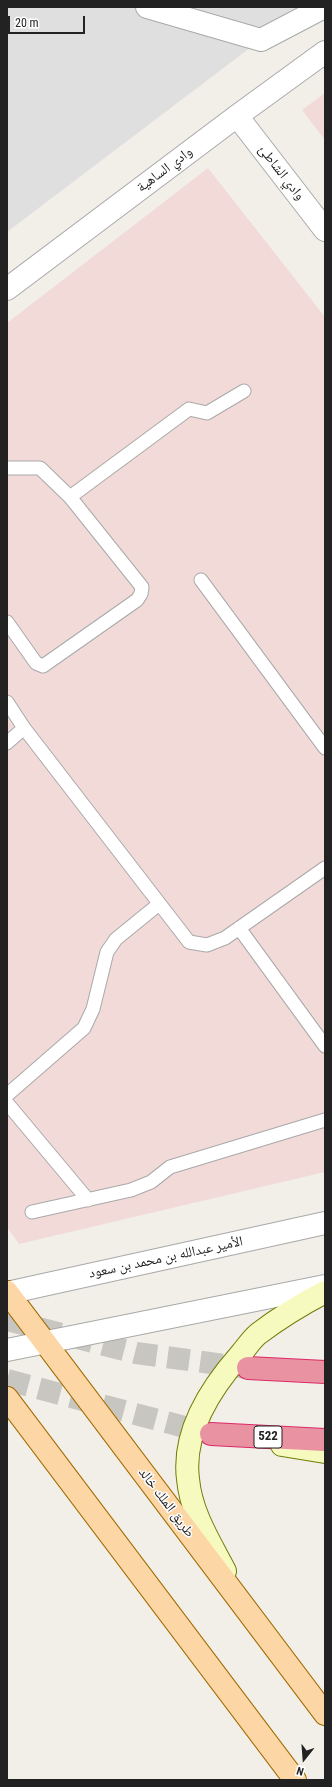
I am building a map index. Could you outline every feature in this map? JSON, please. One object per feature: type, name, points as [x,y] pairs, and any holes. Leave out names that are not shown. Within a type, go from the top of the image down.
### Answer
[{"type":"highway","points":[[248,1368],[325,1372]]},
{"type":"highway","name":"522","points":[[212,1434],[325,1440]]},
{"type":"main road","name":"طريق الملك خالد","points":[[7,1293],[325,1714]]},
{"type":"main road","points":[[7,1398],[295,1780]]},
{"type":"street","points":[[147,7],[260,40],[324,7]]},
{"type":"street","name":"وادي الساهية","points":[[7,289],[237,116],[325,52]]},
{"type":"street","name":"وادي الشاطئ","points":[[237,116],[325,230]]},
{"type":"street","name":"الأمير عبدالله بن محمد بن سعود","points":[[7,1293],[325,1223]]},
{"type":"street","points":[[7,1350],[325,1286]]},
{"type":"street","points":[[240,1601],[195,1513],[188,1479],[188,1446],[205,1403],[220,1378],[257,1335],[303,1304],[325,1292]]},
{"type":"street","points":[[248,1368],[325,1362]]},
{"type":"street","points":[[212,1434],[325,1452]]},
{"type":"lane","points":[[70,497],[189,409],[207,413],[244,391]]},
{"type":"lane","points":[[7,468],[40,468],[70,497],[142,587],[141,594],[137,600],[43,666],[36,663],[7,622]]},
{"type":"lane","points":[[201,580],[325,748]]},
{"type":"lane","points":[[7,702],[24,728],[188,942],[207,945],[225,938],[325,868]]},
{"type":"lane","points":[[7,743],[24,728]]},
{"type":"lane","points":[[7,1095],[84,1028],[93,1009],[107,952],[116,939],[159,904]]},
{"type":"lane","points":[[239,928],[325,1046]]},
{"type":"lane","points":[[7,1103],[88,1200]]},
{"type":"lane","points":[[32,1212],[131,1190],[151,1182],[170,1167],[325,1120]]},
{"type":"shaded area","points":[[7,7],[304,7],[7,232]]},
{"type":"shaded area","points":[[325,93],[325,140],[302,110]]},
{"type":"shaded area","points":[[208,168],[325,317],[325,1172],[19,1244],[7,1227],[7,323]]},
{"type":"tunnel","points":[[7,1320],[136,1353],[248,1368]]},
{"type":"tunnel","points":[[7,1380],[211,1434]]}]
